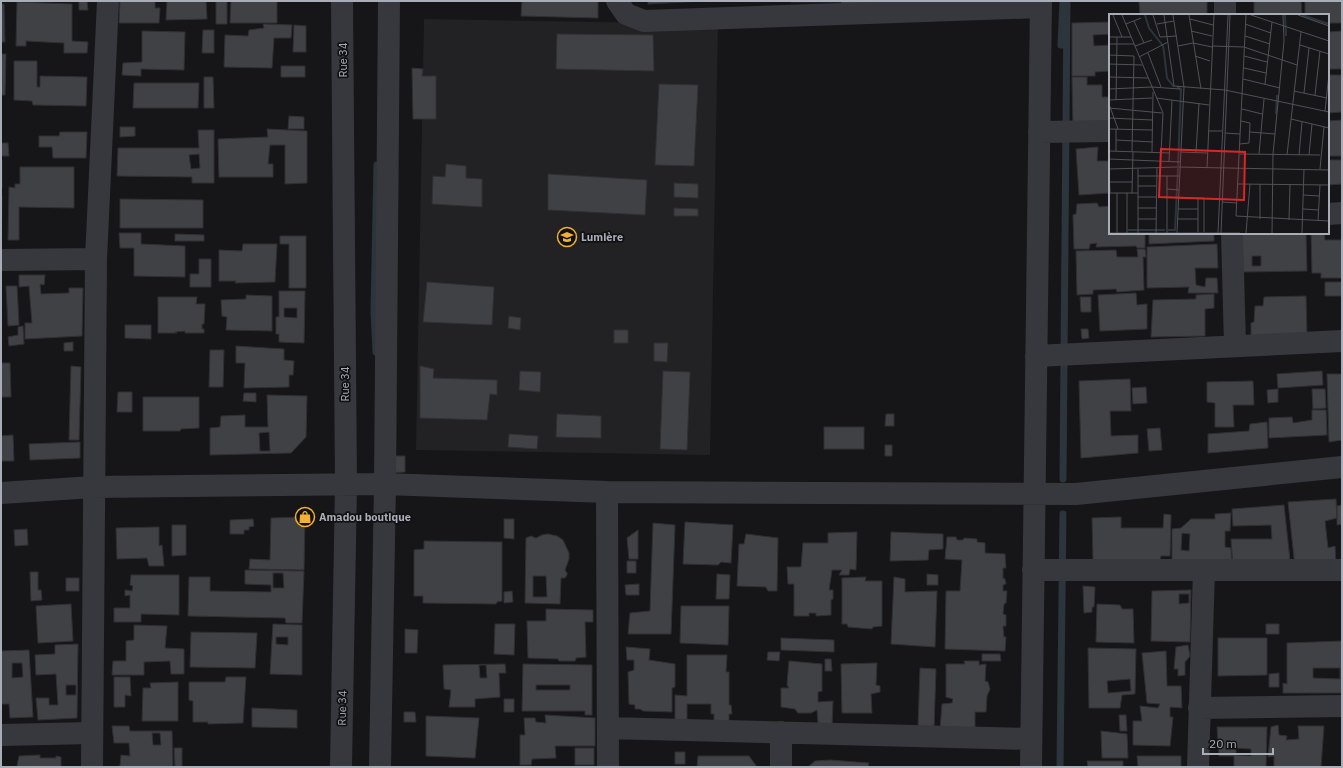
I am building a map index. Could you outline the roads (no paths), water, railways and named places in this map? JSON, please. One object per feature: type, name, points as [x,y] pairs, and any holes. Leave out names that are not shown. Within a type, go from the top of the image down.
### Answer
[{"type":"street","points":[[92,767],[93,487],[96,259],[108,1]]},
{"type":"street","name":"Rue 34","points":[[340,767],[346,484],[342,1]]},
{"type":"street","points":[[380,767],[385,484],[389,1]]},
{"type":"street","points":[[617,1],[626,14],[644,21],[725,9],[1041,4],[1056,132],[1055,355],[1034,494],[1052,570],[1031,739],[1031,767]]},
{"type":"street","points":[[1225,1],[1225,14]]},
{"type":"street","points":[[1056,132],[1109,131]]},
{"type":"street","points":[[1329,214],[1342,213]]},
{"type":"street","points":[[1232,234],[1236,346]]},
{"type":"street","points":[[1,260],[96,259]]},
{"type":"street","points":[[1055,355],[1342,341]]},
{"type":"street","points":[[1,493],[93,487],[385,484],[608,492],[1076,494],[1342,468]]},
{"type":"street","points":[[608,492],[608,767]]},
{"type":"street","points":[[1052,570],[1342,570]]},
{"type":"street","points":[[1198,767],[1204,570]]},
{"type":"street","points":[[1199,708],[1342,706]]},
{"type":"street","points":[[608,728],[1031,739]]},
{"type":"street","points":[[780,767],[781,732]]},
{"type":"street","points":[[1,735],[92,733]]},
{"type":"waterway","points":[[1061,45],[1063,1]]},
{"type":"waterway","points":[[1063,479],[1067,1]]},
{"type":"waterway","points":[[376,352],[374,311],[377,165]]},
{"type":"waterway","points":[[1060,767],[1063,514]]},
{"type":"place","name":"Lumière","points":[[567,237]]},
{"type":"place","name":"Amadou boutique","points":[[305,517]]}]
